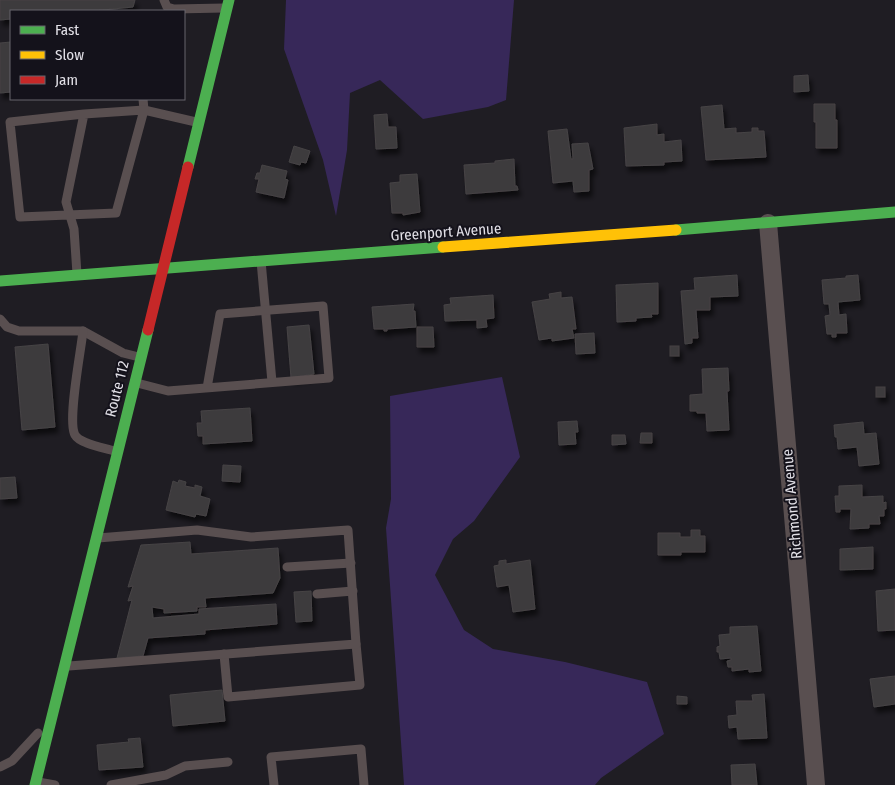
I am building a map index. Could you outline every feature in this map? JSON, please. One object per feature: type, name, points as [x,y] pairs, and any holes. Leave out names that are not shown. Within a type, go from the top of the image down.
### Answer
[{"type":"street","name":"Route 112","points":[[35,784],[228,4]]},
{"type":"street","name":"Greenport Avenue","points":[[0,281],[162,267],[895,212]]},
{"type":"street","name":"Richmond Avenue","points":[[768,223],[816,785]]},
{"type":"lane","points":[[166,6],[174,9],[228,4]]},
{"type":"lane","points":[[143,100],[144,110],[116,213],[20,217],[10,122],[144,110],[198,123]]},
{"type":"lane","points":[[77,274],[74,229],[66,202],[84,114]]},
{"type":"lane","points":[[261,260],[272,382]]},
{"type":"lane","points":[[134,382],[168,391],[207,388],[272,382],[329,378],[323,306],[220,314],[207,388]]},
{"type":"lane","points":[[0,319],[7,327],[19,332],[84,332],[123,353],[140,358]]},
{"type":"lane","points":[[84,332],[72,416],[74,434],[80,440],[117,451]]},
{"type":"lane","points":[[96,538],[197,530],[251,537],[348,530],[360,685],[228,697],[224,654]]},
{"type":"lane","points":[[286,567],[350,562]]},
{"type":"lane","points":[[317,594],[352,591]]},
{"type":"lane","points":[[63,667],[356,644]]},
{"type":"lane","points":[[0,767],[12,761],[20,754],[50,720]]},
{"type":"lane","points":[[274,785],[271,756],[361,749],[364,785]]},
{"type":"lane","points":[[111,785],[166,775],[185,766],[228,762]]},
{"type":"lane","points":[[35,784],[55,785]]},
{"type":"shaded area","points":[[286,0],[514,0],[506,100],[488,107],[423,119],[380,80],[350,93],[347,150],[336,216],[323,160],[284,49]]},
{"type":"shaded area","points":[[502,377],[520,457],[474,521],[453,539],[435,575],[464,630],[493,649],[565,662],[647,682],[664,734],[601,778],[595,785],[404,785],[386,528],[391,499],[390,396]]},
{"type":"building","points":[[0,0],[135,0],[133,7],[103,10],[10,10],[10,19],[0,20]]},
{"type":"building","points":[[10,42],[10,92],[0,93],[0,43]]},
{"type":"building","points":[[808,75],[809,91],[794,92],[794,76]]},
{"type":"building","points":[[814,104],[835,104],[837,148],[816,148]]},
{"type":"building","points":[[722,105],[724,129],[736,128],[736,133],[752,132],[752,128],[764,131],[766,157],[706,160],[701,107]]},
{"type":"building","points":[[387,114],[388,127],[396,127],[397,148],[376,149],[374,115]]},
{"type":"building","points":[[657,124],[657,135],[664,134],[664,142],[681,140],[682,161],[664,162],[664,165],[626,166],[624,128]]},
{"type":"building","points":[[567,129],[571,159],[573,159],[572,144],[588,143],[593,169],[589,170],[589,191],[574,192],[573,181],[553,183],[548,131]]},
{"type":"building","points":[[294,146],[310,151],[306,163],[301,162],[300,165],[289,162]]},
{"type":"building","points":[[514,159],[515,186],[517,186],[518,190],[466,194],[464,165],[495,163],[495,161]]},
{"type":"building","points":[[262,165],[287,171],[285,179],[288,180],[284,198],[256,192],[259,179],[255,179],[257,173],[260,173]]},
{"type":"building","points":[[417,174],[420,212],[403,215],[403,213],[392,213],[390,183],[400,182],[400,175]]},
{"type":"building","points":[[737,275],[738,296],[710,297],[710,310],[696,310],[698,338],[692,338],[692,343],[685,344],[681,291],[695,290],[694,278]]},
{"type":"building","points":[[858,275],[860,300],[838,302],[839,315],[846,314],[847,333],[836,333],[836,337],[832,337],[832,334],[827,334],[825,316],[830,315],[829,304],[824,304],[822,280]]},
{"type":"building","points":[[658,283],[658,314],[651,314],[652,317],[636,318],[636,321],[617,322],[616,285]]},
{"type":"building","points":[[561,292],[561,298],[572,297],[576,329],[572,329],[574,338],[552,341],[552,338],[539,340],[532,302],[550,299],[549,294]]},
{"type":"building","points":[[493,295],[494,318],[486,319],[487,327],[477,328],[477,320],[445,321],[444,305],[451,304],[450,298]]},
{"type":"building","points":[[414,304],[413,311],[415,311],[416,327],[387,329],[387,331],[384,331],[384,329],[374,329],[372,307]]},
{"type":"building","points":[[309,325],[314,374],[291,378],[287,327]]},
{"type":"building","points":[[417,327],[433,327],[434,347],[417,347]]},
{"type":"building","points":[[594,333],[595,353],[576,354],[575,334]]},
{"type":"building","points":[[48,344],[55,427],[22,430],[15,347]]},
{"type":"building","points":[[670,346],[679,346],[679,356],[670,356]]},
{"type":"building","points":[[728,368],[729,430],[707,431],[706,413],[690,411],[690,395],[703,394],[702,369]]},
{"type":"building","points":[[876,387],[885,387],[885,397],[876,397]]},
{"type":"building","points":[[250,408],[252,441],[203,444],[203,436],[198,436],[197,423],[202,423],[201,411]]},
{"type":"building","points":[[577,421],[578,432],[575,432],[576,444],[559,445],[558,422]]},
{"type":"building","points":[[863,422],[864,434],[876,433],[879,464],[859,466],[857,447],[838,449],[834,425]]},
{"type":"building","points":[[641,433],[652,433],[652,443],[640,443]]},
{"type":"building","points":[[612,435],[625,435],[626,444],[612,445]]},
{"type":"building","points":[[223,465],[241,466],[240,482],[222,481]]},
{"type":"building","points":[[15,477],[17,498],[0,499],[0,478]]},
{"type":"building","points":[[179,480],[186,482],[185,486],[195,488],[195,485],[202,487],[200,496],[210,499],[206,516],[196,514],[195,517],[166,510],[173,481],[178,483]]},
{"type":"building","points":[[862,485],[862,497],[883,496],[883,503],[886,502],[886,509],[884,509],[884,516],[879,516],[880,524],[869,524],[869,528],[850,529],[851,509],[840,509],[840,512],[836,512],[835,496],[839,496],[839,486]]},
{"type":"building","points":[[691,530],[700,530],[700,536],[705,536],[705,552],[681,552],[681,555],[658,555],[658,533],[680,533],[680,537],[691,537]]},
{"type":"building","points":[[190,542],[191,554],[278,548],[280,578],[273,593],[205,598],[206,607],[197,607],[197,611],[164,613],[164,609],[152,607],[153,618],[199,614],[199,609],[276,604],[277,624],[205,630],[205,634],[148,638],[143,656],[117,658],[132,600],[128,601],[133,586],[128,587],[141,545]]},
{"type":"building","points":[[873,547],[873,569],[840,570],[840,549]]},
{"type":"building","points":[[506,560],[506,564],[530,560],[535,609],[513,612],[509,585],[497,587],[494,566],[499,565],[499,561]]},
{"type":"building","points":[[895,589],[895,630],[878,631],[876,591]]},
{"type":"building","points":[[311,591],[312,621],[296,622],[294,592]]},
{"type":"building","points":[[757,626],[761,671],[749,672],[749,669],[732,671],[732,667],[728,667],[727,661],[731,660],[731,658],[720,659],[719,652],[717,652],[717,647],[720,646],[719,635],[730,634],[730,627]]},
{"type":"building","points":[[895,676],[895,704],[874,707],[870,679]]},
{"type":"building","points":[[222,690],[225,721],[173,726],[170,695]]},
{"type":"building","points":[[764,694],[767,738],[738,739],[737,727],[729,728],[728,716],[737,715],[736,701],[753,701],[752,695]]},
{"type":"building","points":[[677,696],[687,697],[687,704],[677,704]]},
{"type":"building","points":[[140,738],[143,767],[99,770],[97,745],[129,742],[128,739]]},
{"type":"building","points":[[755,764],[757,785],[732,785],[731,765]]},
{"type":"traffic: fast","points":[[188,167],[229,0]]},
{"type":"traffic: fast","points":[[676,230],[895,212]]},
{"type":"traffic: fast","points":[[0,281],[443,247]]},
{"type":"traffic: fast","points":[[35,785],[148,330]]},
{"type":"traffic: slow","points":[[443,247],[676,230]]},
{"type":"traffic: jam","points":[[148,330],[188,167]]}]
